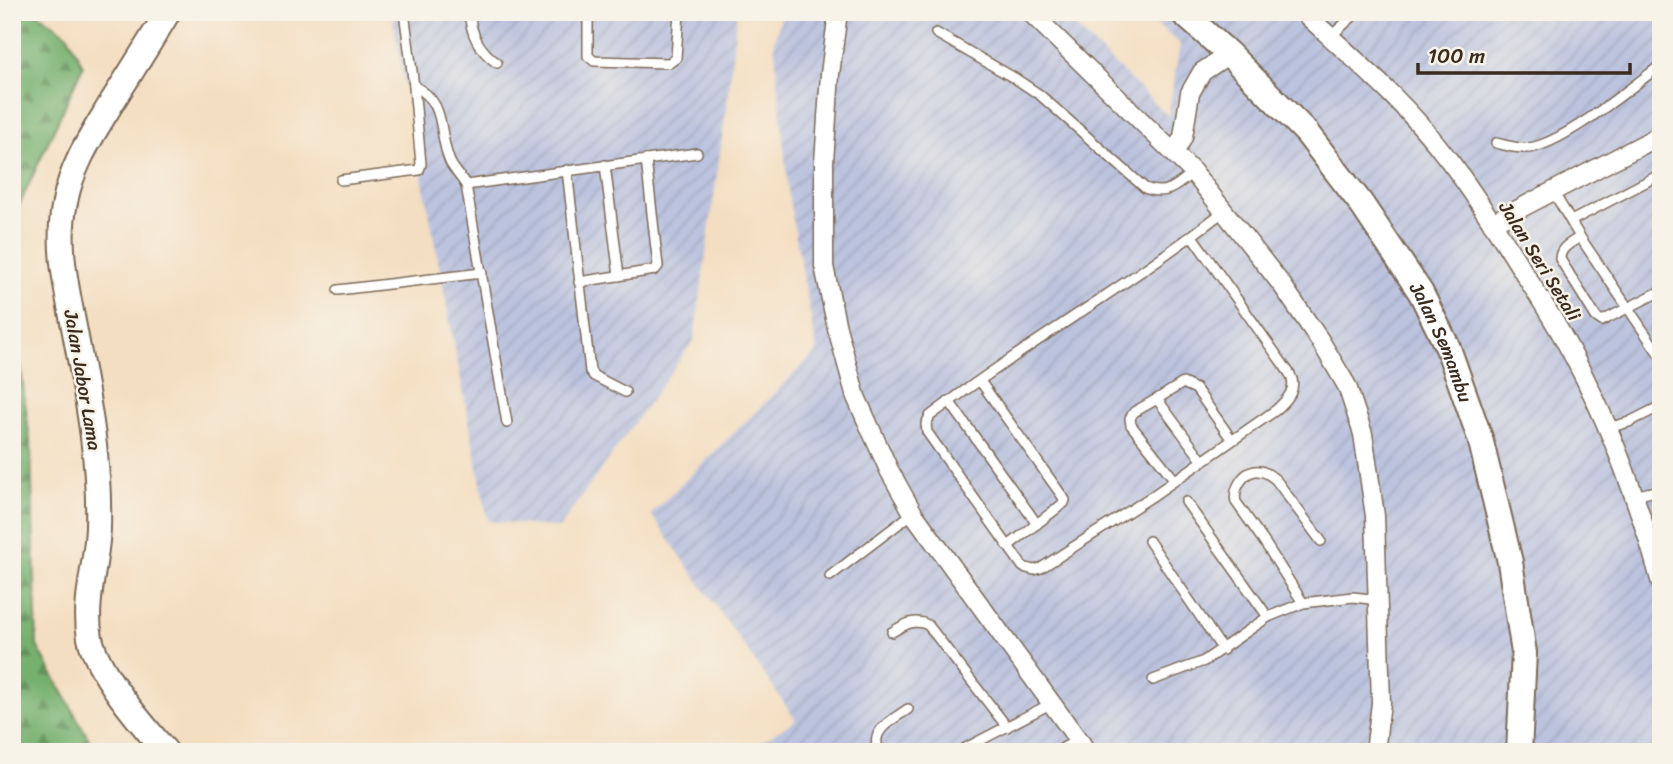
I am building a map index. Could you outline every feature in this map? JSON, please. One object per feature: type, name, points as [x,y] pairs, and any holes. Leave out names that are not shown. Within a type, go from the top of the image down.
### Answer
[{"type":"main road","name":"Jalan Jabor Lama","points":[[166,752],[133,712],[99,663],[90,637],[90,604],[98,528],[98,473],[94,431],[65,279],[61,227],[72,175],[81,152],[168,12]]},
{"type":"main road","name":"Jalan Semambu","points":[[1182,12],[1230,54],[1306,132],[1360,202],[1421,293],[1448,348],[1480,438],[1510,562],[1524,653],[1519,752]]},
{"type":"street","points":[[838,12],[830,74],[824,162],[824,266],[856,397],[889,470],[913,513],[1052,704],[1078,749]]},
{"type":"street","points":[[1030,12],[1193,172],[1282,285],[1321,342],[1346,386],[1363,435],[1375,516],[1381,703],[1375,752]]},
{"type":"street","name":"Jalan Seri Setali","points":[[1303,12],[1424,131],[1448,159],[1493,223],[1564,338],[1608,428],[1661,583]]},
{"type":"street","points":[[1175,152],[1183,137],[1190,93],[1202,72],[1230,54]]},
{"type":"street","points":[[1493,223],[1661,135]]},
{"type":"lane","points":[[341,180],[419,170],[421,163],[414,86],[404,12]]},
{"type":"lane","points":[[468,12],[479,46],[498,63]]},
{"type":"lane","points":[[588,12],[586,47],[588,56],[594,61],[669,62],[676,58],[679,12]]},
{"type":"lane","points":[[1330,37],[1354,12]]},
{"type":"lane","points":[[936,33],[1040,95],[1145,188],[1154,192],[1173,189],[1193,172]]},
{"type":"lane","points":[[1496,143],[1515,148],[1532,148],[1553,141],[1661,65]]},
{"type":"lane","points":[[414,86],[427,92],[435,101],[451,162],[466,185],[507,423]]},
{"type":"lane","points":[[466,185],[697,153]]},
{"type":"lane","points":[[579,282],[655,271],[658,266],[646,160]]},
{"type":"lane","points":[[605,165],[620,276]]},
{"type":"lane","points":[[567,170],[590,371],[594,376],[625,392]]},
{"type":"lane","points":[[1572,222],[1661,174]]},
{"type":"lane","points":[[1554,193],[1580,237],[1661,357]]},
{"type":"lane","points":[[1192,236],[1232,289],[1293,380],[1287,401],[1151,497],[1041,568],[1034,570],[1023,567],[927,432],[926,424],[930,416],[1192,236],[1224,211]]},
{"type":"lane","points":[[1580,237],[1564,247],[1560,259],[1602,321],[1661,290]]},
{"type":"lane","points":[[338,290],[482,273]]},
{"type":"lane","points":[[980,381],[1063,497],[1064,503],[1008,546]]},
{"type":"lane","points":[[1174,479],[1131,425],[1130,418],[1134,412],[1184,383],[1196,389],[1232,440]]},
{"type":"lane","points":[[1157,399],[1202,460]]},
{"type":"lane","points":[[949,401],[1037,524]]},
{"type":"lane","points":[[1608,428],[1629,422],[1661,406]]},
{"type":"lane","points":[[1303,603],[1236,502],[1234,494],[1238,485],[1247,475],[1256,471],[1267,473],[1276,480],[1321,541]]},
{"type":"lane","points":[[1633,496],[1661,490]]},
{"type":"lane","points":[[1186,502],[1268,617]]},
{"type":"lane","points":[[830,576],[913,513]]},
{"type":"lane","points":[[1149,541],[1223,649]]},
{"type":"lane","points":[[1153,680],[1204,661],[1268,617],[1303,603],[1353,597],[1379,600]]},
{"type":"lane","points":[[892,632],[913,622],[928,625],[1007,727]]},
{"type":"lane","points":[[958,752],[1052,704]]},
{"type":"lane","points":[[880,752],[876,741],[878,733],[908,709]]},
{"type":"shaded area","points":[[392,12],[737,12],[694,340],[559,528],[488,521]]},
{"type":"shaded area","points":[[783,12],[1060,12],[1168,116],[1180,44],[1141,12],[1661,12],[1661,752],[745,752],[796,720],[651,514],[817,351],[789,200],[774,41]]},
{"type":"green space","points":[[12,12],[36,12],[67,34],[83,66],[12,221]]},
{"type":"green space","points":[[12,297],[31,449],[37,646],[96,752],[12,752]]}]
